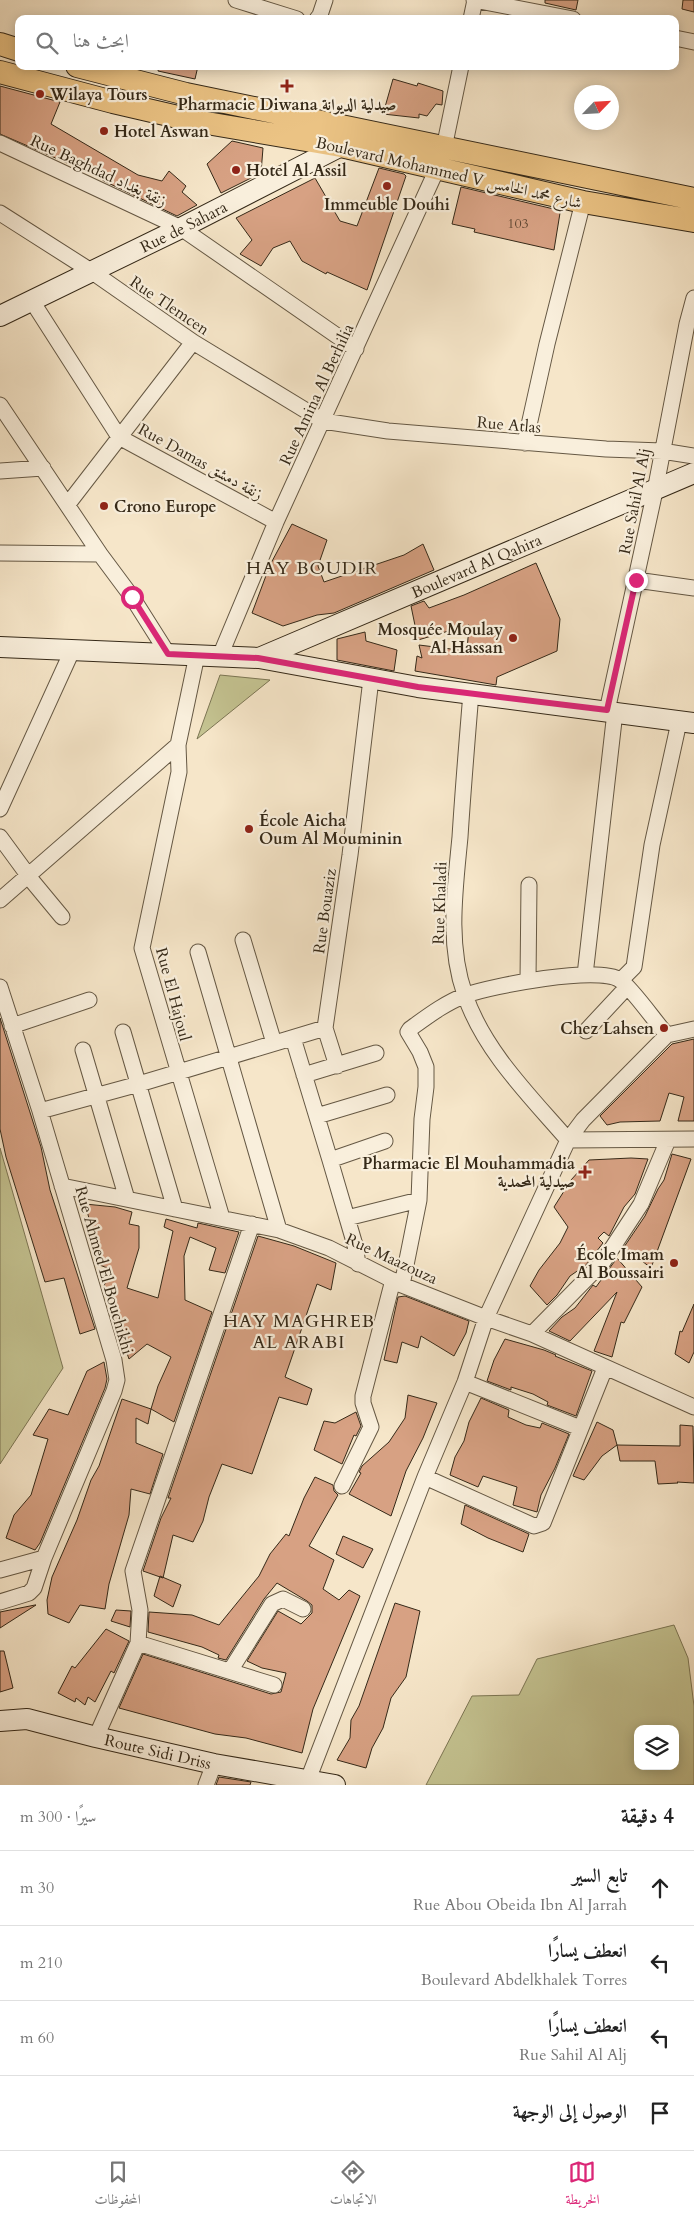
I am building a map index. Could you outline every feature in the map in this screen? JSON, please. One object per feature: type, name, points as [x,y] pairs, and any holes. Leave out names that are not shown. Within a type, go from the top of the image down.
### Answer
[{"type":"main road","points":[[0,44],[15,49]]},
{"type":"main road","name":"Boulevard Mohammed V شارع محمد الخامس","points":[[93,70],[186,94],[694,198]]},
{"type":"main road","name":"Boulevard Mohammed V شارع محمد الخامس","points":[[0,72],[113,102],[195,121],[341,146],[583,202],[694,221]]},
{"type":"main road","name":"Rue de Sahara","points":[[0,316],[181,228],[341,146],[361,130]]},
{"type":"main road","name":"Boulevard Al Qahira","points":[[258,658],[694,474]]},
{"type":"main road","points":[[0,647],[72,652],[258,658],[418,687],[686,722]]},
{"type":"main road","name":"Route Sidi Driss","points":[[0,1721],[27,1719],[214,1764],[307,1782],[335,1785]]},
{"type":"main road","points":[[0,1735],[28,1730],[42,1724]]},
{"type":"street","points":[[236,0],[284,15]]},
{"type":"street","points":[[320,15],[325,0]]},
{"type":"street","points":[[472,15],[475,0],[552,15]]},
{"type":"street","points":[[679,39],[694,42]]},
{"type":"street","name":"Rue Amina Al Berhilia","points":[[220,656],[276,522],[437,169],[444,148],[460,70]]},
{"type":"street","name":"Rue Baghdad زنقة بغداد","points":[[0,143],[181,228],[356,349]]},
{"type":"street","points":[[526,443],[547,344],[583,202]]},
{"type":"street","name":"Rue Tlemcen","points":[[0,213],[91,272],[193,342],[323,421]]},
{"type":"street","name":"Rue Sahil Al Alj","points":[[585,975],[611,711],[694,298]]},
{"type":"street","name":"Rue Damas زنقة دمشق","points":[[32,301],[119,436],[276,522]]},
{"type":"street","points":[[68,504],[193,342]]},
{"type":"street","points":[[0,405],[100,554],[132,597],[168,654]]},
{"type":"street","name":"Rue Atlas","points":[[323,421],[388,432],[662,451],[694,456]]},
{"type":"street","points":[[0,471],[43,468]]},
{"type":"street","points":[[0,553],[100,554]]},
{"type":"street","points":[[636,580],[694,588]]},
{"type":"street","points":[[0,809],[72,652]]},
{"type":"street","name":"Rue El Hajoul","points":[[197,655],[178,745],[179,772],[142,948],[222,1218]]},
{"type":"street","name":"Rue Bouaziz","points":[[326,1028],[350,856],[371,679]]},
{"type":"street","name":"Rue Khaladi","points":[[471,693],[453,918],[457,963],[465,996],[474,1017],[497,1056],[568,1140]]},
{"type":"street","points":[[586,1031],[624,983],[634,967],[652,845],[686,722]]},
{"type":"street","points":[[0,900],[178,745]]},
{"type":"street","points":[[0,837],[62,917]]},
{"type":"street","points":[[528,980],[529,885]]},
{"type":"street","points":[[243,940],[274,1043]]},
{"type":"street","points":[[198,952],[279,1230]]},
{"type":"street","points":[[342,1486],[371,1427],[362,1403],[363,1396],[398,1283],[419,1200],[426,1067],[420,1052],[408,1032],[432,1013],[465,996],[528,980],[603,975],[624,983],[667,1035]]},
{"type":"street","name":"Rue Ahmed El Bouchikhi","points":[[0,987],[40,1111],[114,1360],[117,1380],[44,1558],[34,1588],[29,1593],[0,1602]]},
{"type":"street","points":[[12,1026],[90,1000]]},
{"type":"street","points":[[40,1111],[139,1084],[326,1028],[337,1066]]},
{"type":"street","points":[[307,1782],[425,1477],[465,1382],[486,1318],[568,1140],[588,1116],[667,1035],[694,1029]]},
{"type":"street","points":[[123,1032],[175,1209]]},
{"type":"street","points":[[292,1038],[347,1218],[358,1264]]},
{"type":"street","points":[[83,1050],[127,1199]]},
{"type":"street","points":[[304,1075],[376,1054]]},
{"type":"street","points":[[316,1116],[387,1095]]},
{"type":"street","points":[[568,1140],[694,1139]]},
{"type":"street","points":[[532,1334],[603,1262],[641,1204],[668,1140]]},
{"type":"street","points":[[330,1160],[385,1141]]},
{"type":"street","name":"Rue Maazouza","points":[[62,1186],[279,1230],[329,1248],[398,1283],[532,1334],[604,1368],[694,1406]]},
{"type":"street","points":[[347,1218],[419,1200]]},
{"type":"street","points":[[96,1737],[138,1643],[140,1610],[133,1571],[252,1224]]},
{"type":"street","points":[[425,1477],[534,1526],[539,1526],[543,1523],[604,1368]]},
{"type":"street","points":[[465,1382],[580,1428]]},
{"type":"street","points":[[0,1570],[44,1558]]},
{"type":"street","points":[[230,1672],[272,1604],[283,1599],[303,1609]]},
{"type":"street","points":[[138,1643],[274,1685]]},
{"type":"street","points":[[206,1785],[214,1764]]},
{"type":"shaded area","points":[[220,675],[270,680],[197,739]]},
{"type":"shaded area","points":[[0,1148],[63,1368],[0,1464]]},
{"type":"shaded area","points":[[674,1625],[688,1658],[694,1706],[694,1785],[426,1785],[472,1696],[519,1695],[537,1659]]},
{"type":"building","points":[[545,0],[578,0],[576,10],[545,3]]},
{"type":"building","points":[[683,0],[694,0],[694,12],[682,9]]},
{"type":"building","points":[[158,70],[197,70],[195,79]]},
{"type":"building","points":[[393,79],[417,86],[418,83],[443,91],[442,105],[436,104],[427,116],[419,114],[419,118],[383,114]]},
{"type":"building","points":[[0,86],[60,102],[51,124],[138,175],[162,181],[169,171],[186,186],[182,192],[197,205],[177,216],[95,175],[0,134]]},
{"type":"building","name":"Hotel Al Assil","points":[[232,141],[263,148],[261,173],[221,193],[207,164]]},
{"type":"building","points":[[379,168],[406,176],[367,290],[327,272],[326,274],[302,261],[290,241],[273,248],[261,266],[240,254],[252,240],[236,218],[315,178],[340,221],[357,226]]},
{"type":"building","points":[[461,187],[558,210],[560,213],[554,250],[474,232],[475,229],[452,224]]},
{"type":"building","points":[[292,524],[327,540],[318,566],[324,582],[404,555],[423,544],[434,570],[334,613],[317,615],[283,626],[252,613],[270,565]]},
{"type":"building","name":"Mosquée Moulay Al Hassan","points":[[536,563],[560,619],[557,651],[497,677],[496,685],[415,671],[417,656],[422,658],[419,645],[467,651],[469,625],[418,640],[411,606],[424,601],[429,608],[464,595]]},
{"type":"building","points":[[365,632],[366,641],[397,650],[394,671],[337,660],[337,639]]},
{"type":"building","points":[[0,1018],[41,1147],[50,1190],[95,1329],[80,1334],[64,1278],[45,1282],[6,1157],[0,1129]]},
{"type":"building","points":[[694,1039],[694,1121],[678,1121],[684,1097],[669,1093],[660,1121],[620,1122],[607,1125],[600,1116],[672,1044]]},
{"type":"building","points":[[672,1154],[691,1159],[651,1268],[624,1247],[645,1216],[664,1180]]},
{"type":"building","points":[[648,1159],[635,1194],[624,1207],[609,1236],[604,1232],[598,1238],[603,1243],[586,1265],[570,1276],[557,1295],[547,1305],[530,1286],[539,1270],[560,1243],[568,1227],[554,1207],[571,1180],[589,1160]]},
{"type":"building","points":[[85,1204],[115,1207],[132,1212],[129,1224],[139,1226],[139,1248],[127,1288],[158,1298],[173,1231],[164,1227],[166,1219],[197,1228],[198,1223],[239,1232],[225,1273],[209,1270],[216,1248],[190,1237],[184,1256],[185,1300],[212,1312],[174,1422],[151,1409],[158,1386],[171,1357],[147,1344],[129,1359],[104,1286],[110,1269],[97,1264],[92,1229]]},
{"type":"building","points":[[258,1236],[294,1246],[336,1263],[331,1290],[317,1284],[285,1377],[312,1389],[307,1405],[279,1397],[252,1474],[222,1464],[209,1497],[203,1521],[193,1542],[173,1535],[163,1578],[143,1571],[161,1518],[171,1498],[168,1498]]},
{"type":"building","points":[[617,1258],[642,1287],[624,1323],[621,1322],[612,1357],[594,1351],[617,1292],[570,1341],[549,1331],[562,1317],[575,1308],[593,1285],[596,1287]]},
{"type":"building","points":[[405,1296],[469,1321],[466,1333],[454,1356],[421,1336],[418,1348],[402,1342],[397,1363],[384,1360],[398,1297]]},
{"type":"building","points":[[694,1304],[694,1352],[689,1363],[675,1354],[680,1331],[682,1332]]},
{"type":"building","points":[[505,1339],[544,1350],[592,1371],[576,1416],[547,1405],[548,1402],[533,1394],[511,1387],[511,1390],[487,1381],[494,1360]]},
{"type":"building","points":[[104,1362],[107,1379],[105,1388],[40,1543],[35,1550],[6,1538],[14,1515],[31,1495],[48,1439],[33,1435],[49,1409],[68,1415],[87,1371]]},
{"type":"building","points":[[408,1395],[437,1403],[423,1438],[406,1471],[391,1516],[349,1494],[361,1473],[359,1472],[362,1466],[389,1442],[405,1418]]},
{"type":"building","points":[[481,1398],[509,1410],[508,1417],[526,1425],[540,1428],[542,1423],[569,1434],[541,1495],[537,1512],[513,1505],[517,1487],[483,1476],[478,1487],[450,1475],[455,1457],[464,1441],[469,1422]]},
{"type":"building","points":[[122,1399],[151,1409],[148,1424],[136,1418],[136,1443],[163,1454],[150,1494],[131,1489],[129,1515],[109,1584],[105,1609],[80,1605],[69,1623],[48,1614],[47,1600],[52,1577],[77,1520],[91,1480],[99,1466]]},
{"type":"building","points":[[356,1412],[361,1426],[356,1436],[354,1435],[342,1464],[314,1450],[324,1421],[335,1423]]},
{"type":"building","points":[[597,1422],[613,1430],[617,1445],[602,1456],[584,1480],[573,1476]]},
{"type":"building","points":[[680,1425],[693,1426],[694,1483],[658,1484],[655,1461],[620,1461],[617,1445],[680,1446]]},
{"type":"building","points":[[315,1477],[333,1485],[334,1491],[338,1495],[309,1546],[334,1560],[323,1589],[339,1600],[349,1590],[360,1596],[313,1709],[302,1753],[246,1738],[215,1734],[119,1708],[143,1654],[271,1694],[281,1692],[286,1673],[262,1668],[247,1661],[278,1611],[301,1624],[312,1613],[312,1605],[307,1601],[277,1583],[264,1599],[226,1660],[218,1658],[219,1655],[202,1647],[148,1632],[149,1612],[192,1615],[219,1625],[259,1576],[270,1554],[286,1534],[289,1536],[304,1498]]},
{"type":"building","points":[[465,1505],[529,1534],[523,1552],[488,1538],[461,1524]]},
{"type":"building","points":[[343,1536],[373,1549],[363,1568],[336,1554]]},
{"type":"building","points":[[160,1576],[181,1585],[173,1607],[154,1596]]},
{"type":"building","points":[[395,1603],[420,1611],[406,1677],[391,1698],[383,1728],[372,1748],[366,1768],[337,1760],[350,1738],[351,1720],[359,1706]]},
{"type":"building","points":[[36,1605],[0,1628],[0,1612]]},
{"type":"building","points":[[116,1610],[131,1611],[130,1627],[111,1621]]},
{"type":"building","points":[[106,1629],[129,1641],[114,1673],[111,1671],[95,1702],[88,1697],[85,1705],[76,1698],[75,1702],[58,1693],[72,1666],[75,1668]]},
{"type":"building","points":[[0,1651],[4,1651],[13,1688],[0,1692]]},
{"type":"building","points":[[219,1777],[251,1782],[250,1785],[216,1785]]},
{"type":"place","name":"Pharmacie Diwana صيدلية الديوانة","points":[[287,86]]},
{"type":"place","name":"Wilaya Tours","points":[[40,94]]},
{"type":"place","name":"Hotel Aswan","points":[[104,131]]},
{"type":"place","name":"Hotel Al Assil","points":[[236,170]]},
{"type":"place","name":"Immeuble Douhi","points":[[387,186]]},
{"type":"place","name":"Crono Europe","points":[[104,506]]},
{"type":"place","name":"Mosquée Moulay Al Hassan","points":[[513,638]]},
{"type":"place","name":"École Aicha Oum Al Mouminin","points":[[249,829]]},
{"type":"place","name":"Chez Lahsen","points":[[664,1028]]},
{"type":"place","name":"Pharmacie El Mouhammadia صيدلية المحمدية","points":[[585,1172]]},
{"type":"place","name":"École Imam Al Boussairi","points":[[674,1263]]},
{"type":"district","name":"HAY BOUDIR","points":[[312,568]]},
{"type":"district","name":"HAY MAGHREB AL ARABI","points":[[299,1331]]},
{"type":"route","points":[[132,597],[168,654],[258,658],[418,687],[607,710],[636,580]]}]
